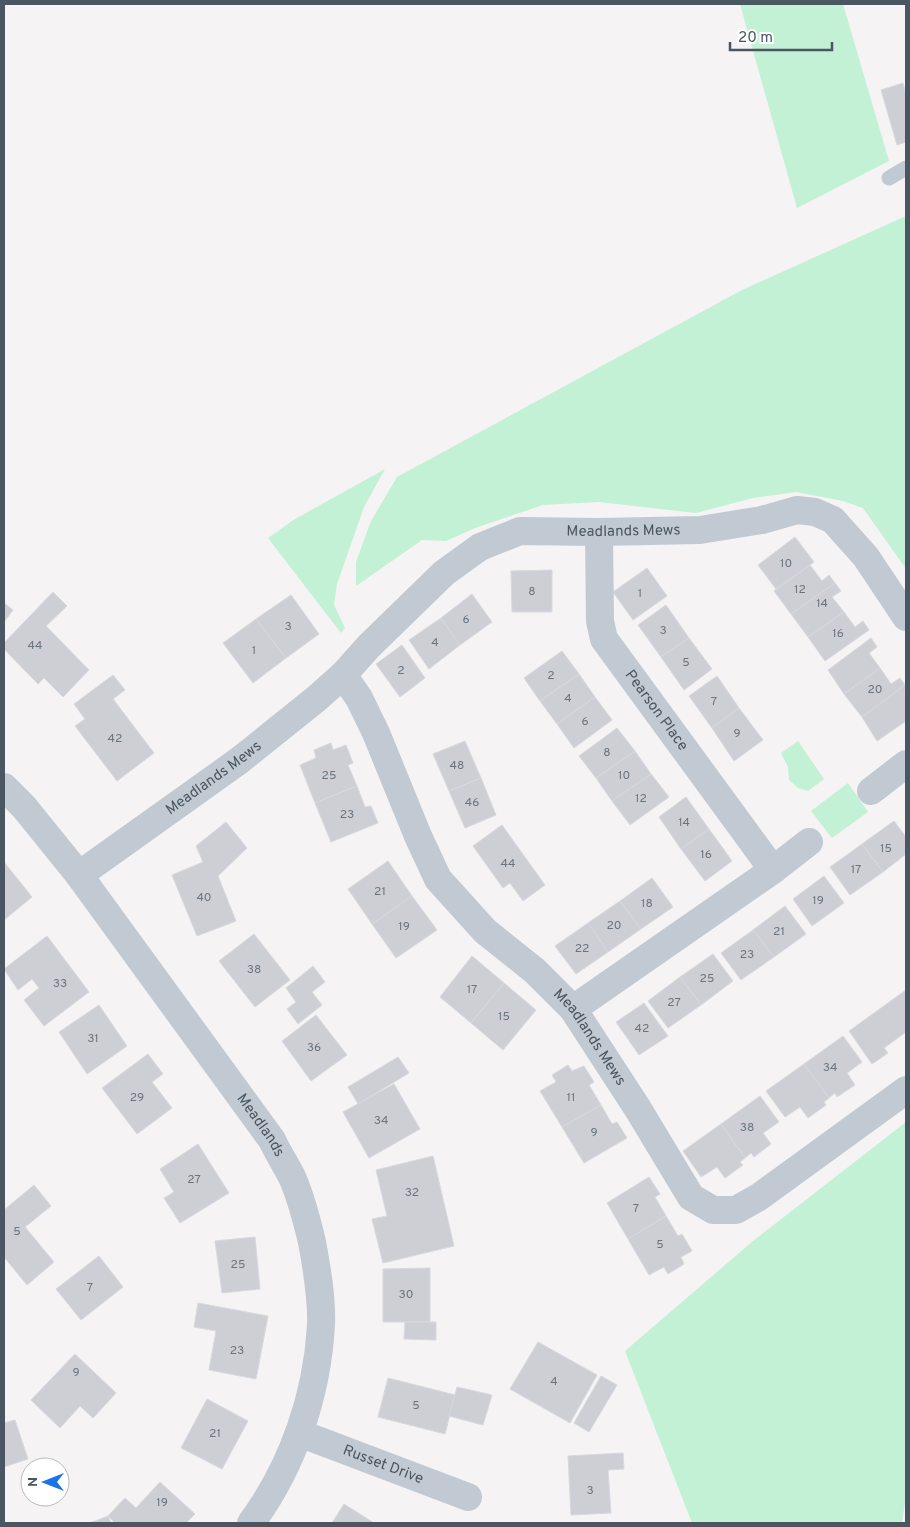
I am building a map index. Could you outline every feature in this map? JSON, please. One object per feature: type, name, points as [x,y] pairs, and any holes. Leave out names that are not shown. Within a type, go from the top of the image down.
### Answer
[{"type":"street","name":"Meadlands Mews","points":[[79,875],[240,760],[343,675],[369,646],[444,573],[480,547],[520,531],[700,530],[762,520],[797,510],[815,512],[833,520],[866,557],[906,617]]},
{"type":"street","name":"Pearson Place","points":[[599,532],[600,620],[604,639],[772,870]]},
{"type":"street","name":"Meadlands Mews","points":[[343,675],[359,698],[376,733],[418,836],[438,879],[485,931],[535,971],[573,1009],[638,1109],[691,1197],[713,1210],[736,1210],[759,1197],[906,1090]]},
{"type":"street","points":[[871,791],[906,764]]},
{"type":"street","name":"Meadlands","points":[[4,787],[24,807],[79,875],[272,1140],[292,1178],[307,1221],[318,1270],[321,1324],[316,1374],[299,1433],[287,1463],[268,1500],[251,1523]]},
{"type":"street","points":[[573,1009],[809,842]]},
{"type":"street","name":"Russet Drive","points":[[299,1433],[468,1497]]},
{"type":"lane","points":[[890,178],[906,168]]},
{"type":"green space","points":[[740,4],[843,4],[889,161],[797,208]]},
{"type":"green space","points":[[906,216],[906,569],[863,508],[843,501],[796,492],[753,498],[696,513],[599,502],[543,505],[475,528],[446,541],[422,540],[356,586],[356,562],[371,521],[397,477],[742,290]]},
{"type":"green space","points":[[385,469],[364,507],[337,584],[334,605],[345,628],[341,633],[268,538],[295,519]]},
{"type":"green space","points":[[798,741],[824,779],[808,791],[798,788],[789,780],[788,767],[781,753]]},
{"type":"green space","points":[[848,783],[868,812],[832,838],[811,811]]},
{"type":"green space","points":[[906,1122],[906,1496],[902,1523],[692,1523],[625,1351],[753,1241]]},
{"type":"building","points":[[903,83],[906,95],[906,142],[897,145],[881,90]]},
{"type":"building","points":[[795,537],[814,562],[776,589],[758,565]]},
{"type":"building","points":[[810,565],[822,581],[829,575],[835,583],[791,614],[774,591]]},
{"type":"building","points":[[647,568],[667,596],[633,620],[613,592]]},
{"type":"building","points":[[552,570],[552,612],[512,612],[511,571]]},
{"type":"building","points":[[835,583],[841,591],[832,597],[844,612],[808,637],[791,614]]},
{"type":"building","points":[[53,592],[67,606],[46,626],[89,670],[63,697],[44,678],[38,684],[4,649],[4,643]]},
{"type":"building","points":[[472,594],[492,622],[460,645],[441,618]]},
{"type":"building","points":[[291,595],[319,634],[286,658],[256,619]]},
{"type":"building","points":[[4,603],[13,610],[4,622]]},
{"type":"building","points":[[666,605],[689,638],[661,657],[638,625]]},
{"type":"building","points":[[844,612],[855,627],[863,621],[869,630],[825,661],[808,637]]},
{"type":"building","points":[[441,618],[460,645],[429,669],[409,640]]},
{"type":"building","points":[[256,619],[286,658],[253,683],[223,643]]},
{"type":"building","points":[[689,638],[712,669],[684,690],[661,657]]},
{"type":"building","points":[[871,638],[877,647],[869,653],[880,668],[844,694],[828,670]]},
{"type":"building","points":[[402,645],[425,678],[400,697],[376,664]]},
{"type":"building","points":[[562,651],[579,674],[540,701],[524,678]]},
{"type":"building","points":[[880,668],[891,684],[900,678],[905,685],[862,717],[844,694]]},
{"type":"building","points":[[579,674],[595,697],[557,724],[540,701]]},
{"type":"building","points":[[113,675],[125,690],[113,699],[154,753],[117,781],[75,726],[85,719],[74,704]]},
{"type":"building","points":[[717,676],[739,708],[712,728],[689,696]]},
{"type":"building","points":[[905,685],[906,721],[877,741],[862,717]]},
{"type":"building","points":[[595,697],[612,720],[574,748],[557,724]]},
{"type":"building","points":[[739,708],[763,740],[734,761],[712,728]]},
{"type":"building","points":[[617,728],[635,751],[596,778],[579,756]]},
{"type":"building","points":[[465,741],[481,778],[449,791],[433,754]]},
{"type":"building","points":[[331,743],[333,750],[346,745],[353,763],[348,765],[357,786],[315,803],[300,765],[316,758],[314,750]]},
{"type":"building","points":[[635,751],[651,774],[612,801],[596,778]]},
{"type":"building","points":[[651,774],[669,797],[630,825],[612,801]]},
{"type":"building","points":[[481,778],[496,815],[465,828],[449,791]]},
{"type":"building","points":[[357,786],[365,807],[371,806],[378,823],[331,842],[315,803]]},
{"type":"building","points":[[686,797],[709,829],[681,849],[659,817]]},
{"type":"building","points":[[894,821],[906,837],[906,854],[883,872],[862,844]]},
{"type":"building","points":[[226,822],[247,848],[218,876],[236,921],[197,936],[172,875],[203,862],[196,846]]},
{"type":"building","points":[[502,825],[545,885],[523,901],[510,883],[503,888],[473,846]]},
{"type":"building","points":[[709,829],[732,861],[705,881],[681,849]]},
{"type":"building","points":[[862,844],[883,872],[850,895],[830,867]]},
{"type":"building","points":[[388,861],[412,896],[372,924],[348,889]]},
{"type":"building","points":[[4,862],[32,897],[4,920]]},
{"type":"building","points":[[824,876],[844,903],[812,926],[793,899]]},
{"type":"building","points":[[652,878],[673,907],[641,929],[620,901]]},
{"type":"building","points":[[412,896],[437,930],[396,958],[372,924]]},
{"type":"building","points":[[620,901],[641,929],[608,952],[588,923]]},
{"type":"building","points":[[785,906],[806,934],[774,957],[753,930]]},
{"type":"building","points":[[588,923],[608,952],[576,974],[555,946]]},
{"type":"building","points":[[753,930],[774,957],[741,980],[721,953]]},
{"type":"building","points":[[254,934],[290,980],[255,1007],[219,961]]},
{"type":"building","points":[[47,936],[89,992],[44,1026],[24,1000],[39,988],[32,979],[18,990],[4,969]]},
{"type":"building","points":[[713,954],[733,981],[701,1005],[680,977]]},
{"type":"building","points":[[472,956],[504,983],[471,1023],[440,997]]},
{"type":"building","points":[[313,966],[325,982],[312,992],[322,1005],[298,1024],[287,1009],[296,1002],[286,988]]},
{"type":"building","points":[[680,977],[701,1005],[668,1028],[648,1001]]},
{"type":"building","points":[[504,983],[536,1010],[503,1050],[471,1023]]},
{"type":"building","points":[[906,990],[906,1032],[884,1048],[888,1053],[872,1064],[849,1031]]},
{"type":"building","points":[[644,1003],[668,1036],[639,1055],[616,1022]]},
{"type":"building","points":[[99,1005],[127,1046],[87,1074],[59,1032]]},
{"type":"building","points":[[316,1015],[347,1055],[311,1081],[282,1041]]},
{"type":"building","points":[[843,1036],[862,1062],[847,1073],[855,1085],[837,1097],[835,1093],[829,1098],[804,1064]]},
{"type":"building","points":[[148,1054],[163,1074],[152,1082],[172,1108],[137,1134],[102,1088]]},
{"type":"building","points":[[398,1057],[409,1073],[358,1104],[348,1087]]},
{"type":"building","points":[[804,1064],[829,1098],[824,1102],[826,1105],[808,1118],[800,1107],[785,1117],[766,1091]]},
{"type":"building","points":[[568,1065],[572,1071],[584,1066],[594,1082],[589,1085],[601,1105],[562,1127],[540,1091],[556,1082],[552,1075]]},
{"type":"building","points":[[394,1084],[420,1129],[369,1158],[343,1112]]},
{"type":"building","points":[[760,1096],[779,1122],[763,1133],[771,1144],[754,1157],[751,1153],[745,1158],[721,1124]]},
{"type":"building","points":[[601,1105],[612,1124],[617,1122],[627,1138],[584,1163],[562,1127]]},
{"type":"building","points":[[721,1124],[745,1158],[740,1162],[743,1165],[725,1178],[717,1167],[701,1177],[683,1151]]},
{"type":"building","points":[[198,1144],[229,1193],[180,1223],[164,1198],[174,1192],[160,1169]]},
{"type":"building","points":[[433,1156],[454,1246],[383,1263],[372,1219],[387,1216],[376,1170]]},
{"type":"building","points":[[649,1177],[660,1194],[655,1197],[666,1216],[628,1239],[607,1203]]},
{"type":"building","points":[[34,1185],[51,1206],[25,1227],[54,1262],[27,1285],[4,1257],[4,1210]]},
{"type":"building","points":[[666,1216],[678,1236],[682,1234],[692,1251],[681,1257],[684,1264],[668,1274],[664,1267],[649,1275],[628,1239]]},
{"type":"building","points":[[255,1237],[260,1289],[222,1293],[215,1241]]},
{"type":"building","points":[[99,1256],[123,1287],[81,1320],[56,1289]]},
{"type":"building","points":[[430,1268],[430,1322],[383,1322],[383,1269]]},
{"type":"building","points":[[198,1303],[268,1316],[256,1379],[209,1370],[216,1331],[194,1327]]},
{"type":"building","points":[[405,1322],[436,1322],[436,1340],[404,1339]]},
{"type":"building","points":[[538,1342],[597,1375],[570,1423],[510,1389]]},
{"type":"building","points":[[75,1354],[116,1393],[93,1418],[80,1406],[60,1428],[31,1400]]},
{"type":"building","points":[[601,1376],[617,1385],[589,1432],[574,1423]]},
{"type":"building","points":[[388,1378],[455,1395],[445,1434],[378,1417]]},
{"type":"building","points":[[457,1387],[492,1395],[483,1425],[449,1416]]},
{"type":"building","points":[[207,1399],[248,1421],[222,1469],[181,1448]]},
{"type":"building","points":[[15,1420],[27,1457],[20,1457],[20,1462],[4,1467],[4,1423]]},
{"type":"building","points":[[623,1453],[624,1469],[608,1470],[611,1513],[571,1515],[568,1456]]},
{"type":"building","points":[[160,1482],[195,1514],[186,1523],[115,1523],[108,1516],[125,1498],[136,1508]]},
{"type":"building","points":[[344,1504],[374,1523],[332,1523]]},
{"type":"building","points":[[108,1516],[111,1523],[90,1523]]}]
